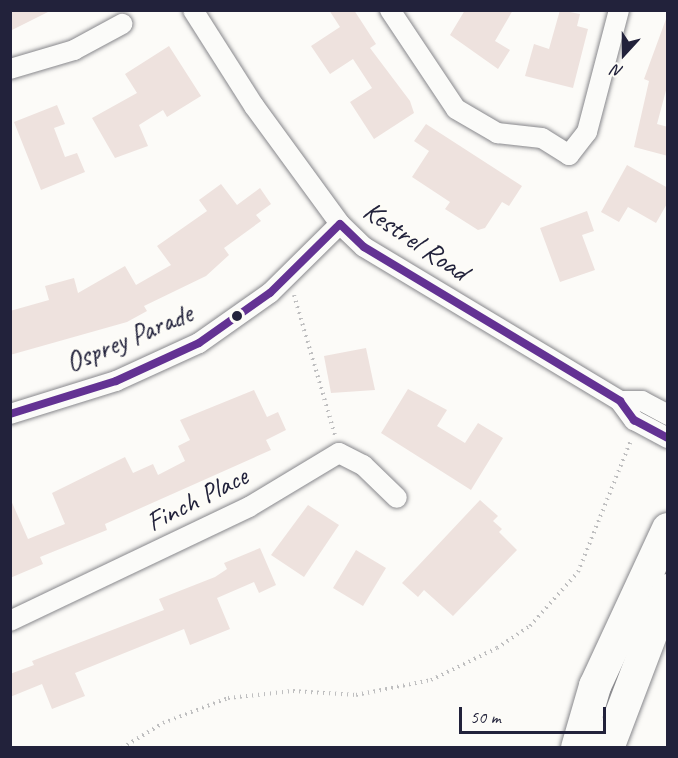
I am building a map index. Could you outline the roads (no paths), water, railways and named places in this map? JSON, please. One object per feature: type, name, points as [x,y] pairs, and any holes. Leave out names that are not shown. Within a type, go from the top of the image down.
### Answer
[{"type":"main road","points":[[577,747],[595,686],[668,529]]},
{"type":"main road","points":[[608,747],[668,590]]},
{"type":"street","name":"Kestrel Road","points":[[193,10],[254,106],[340,224],[364,247],[621,401],[634,420],[668,438]]},
{"type":"street","points":[[390,10],[441,89],[477,123],[497,133],[542,138],[570,155],[587,132],[619,10]]},
{"type":"street","points":[[10,69],[75,50],[122,24]]},
{"type":"street","name":"Osprey Parade","points":[[10,414],[116,381],[199,343],[270,293],[340,224]]},
{"type":"street","name":"Kestrel Road","points":[[621,401],[642,401],[668,415]]},
{"type":"street","name":"Finch Place","points":[[10,621],[249,507],[339,453],[363,465],[397,498]]}]
